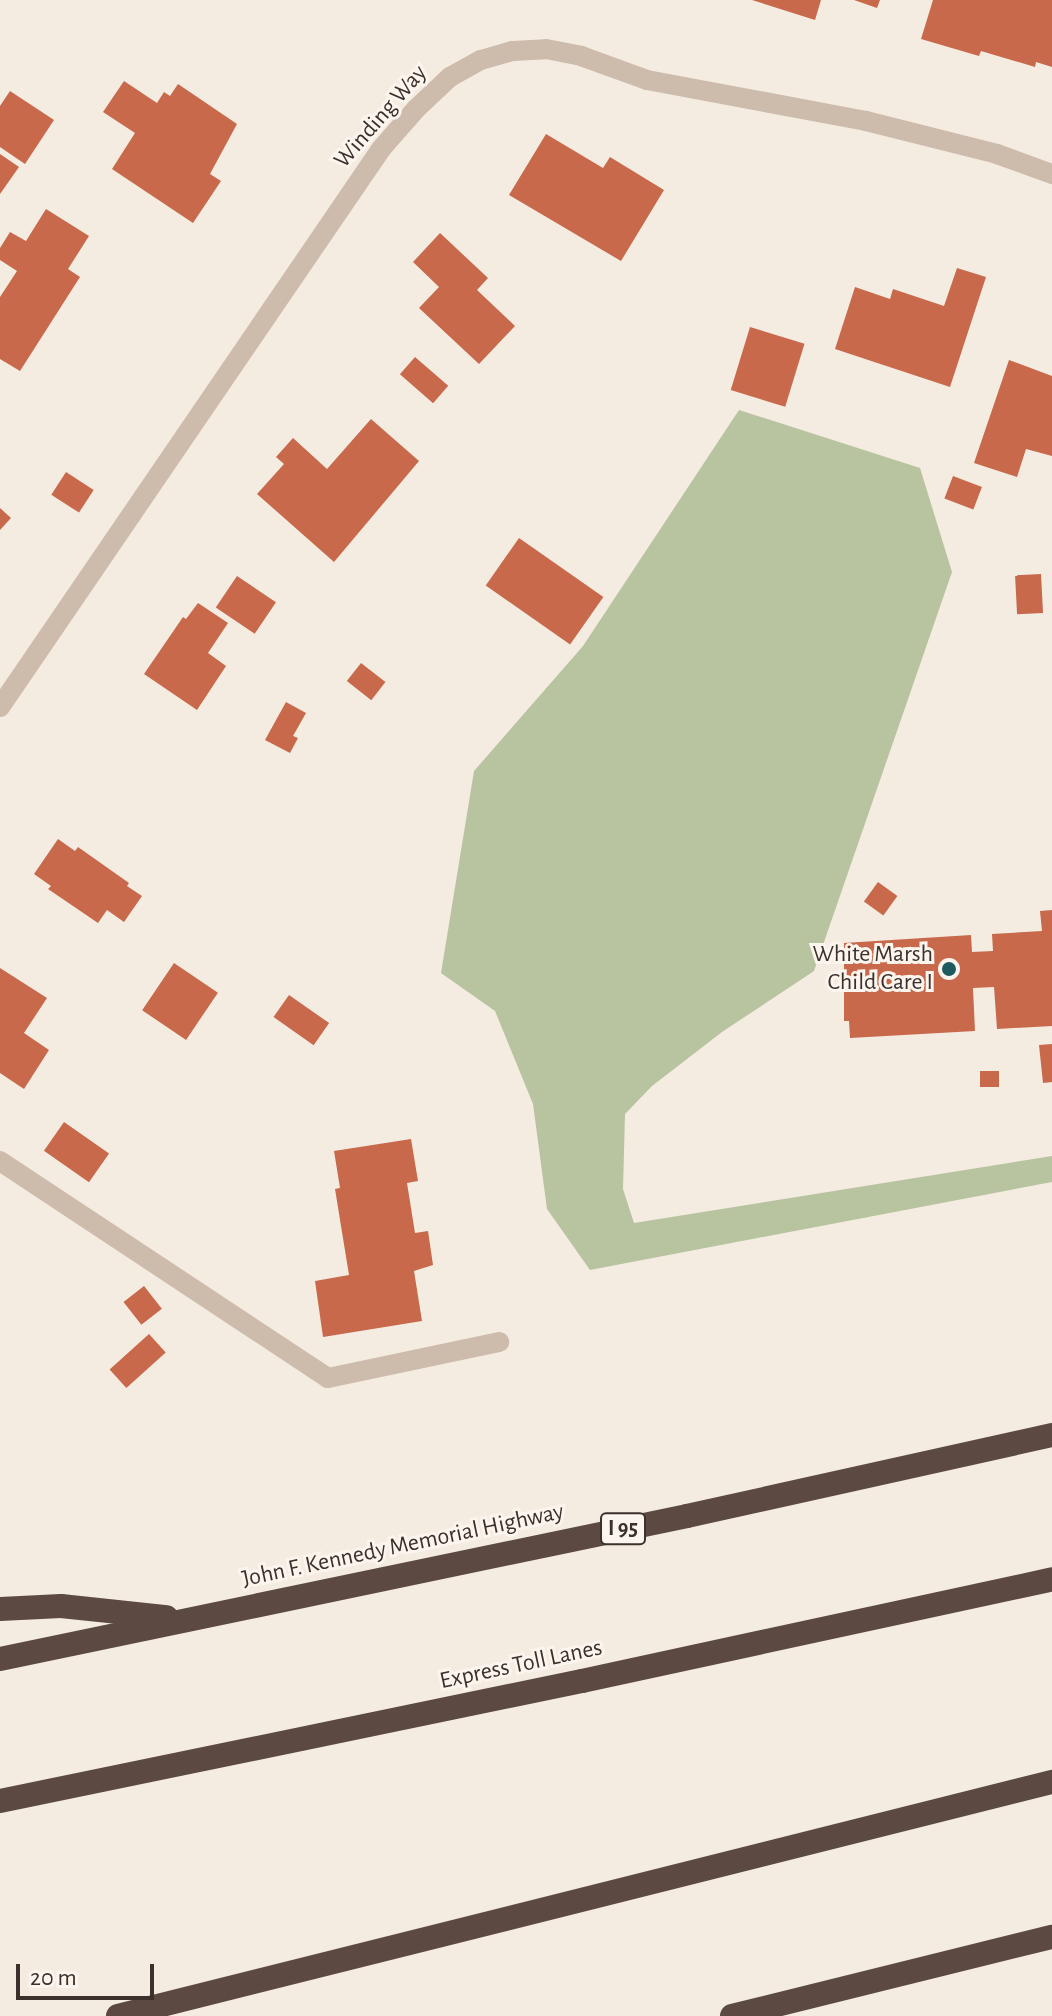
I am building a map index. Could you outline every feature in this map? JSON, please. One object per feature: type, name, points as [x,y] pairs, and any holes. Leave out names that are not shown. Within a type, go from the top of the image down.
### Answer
[{"type":"highway","name":"John F. Kennedy Memorial Highway","points":[[0,1659],[687,1516],[1052,1435]]},
{"type":"highway","name":"Express Toll Lanes","points":[[0,1801],[567,1685],[1052,1579]]},
{"type":"highway","points":[[0,1609],[61,1606],[192,1619]]},
{"type":"highway","points":[[118,2016],[1052,1782]]},
{"type":"highway","points":[[732,2016],[1052,1937]]},
{"type":"street","name":"Winding Way","points":[[0,707],[381,149],[450,77],[481,60],[513,51],[546,49],[581,56],[647,80],[866,121],[997,154],[1052,174]]},
{"type":"street","points":[[0,1161],[328,1378],[499,1342]]},
{"type":"green space","points":[[739,410],[920,468],[952,572],[814,971],[722,1032],[652,1086],[625,1114],[623,1189],[634,1223],[1052,1156],[1052,1182],[590,1270],[547,1209],[533,1104],[495,1011],[441,973],[474,771],[583,646]]},
{"type":"building","points":[[752,0],[821,0],[815,20]]},
{"type":"building","points":[[854,0],[880,0],[877,8]]},
{"type":"building","points":[[933,0],[1052,0],[1052,67],[1036,62],[1035,67],[981,51],[979,56],[921,39]]},
{"type":"building","points":[[124,81],[157,103],[164,92],[170,96],[178,84],[237,124],[210,174],[221,181],[193,223],[112,169],[135,133],[103,112]]},
{"type":"building","points":[[10,91],[54,120],[25,164],[0,147],[0,106]]},
{"type":"building","points":[[546,134],[603,168],[610,157],[664,190],[621,261],[509,195]]},
{"type":"building","points":[[0,154],[19,167],[0,194]]},
{"type":"building","points":[[46,209],[89,236],[68,269],[80,277],[20,371],[0,359],[0,297],[17,271],[0,260],[0,248],[10,232],[26,241]]},
{"type":"building","points":[[440,233],[488,278],[477,290],[515,326],[479,364],[419,308],[439,287],[413,262]]},
{"type":"building","points":[[957,268],[986,277],[950,387],[835,349],[855,287],[890,299],[893,289],[944,306]]},
{"type":"building","points":[[750,327],[805,344],[785,407],[731,390]]},
{"type":"building","points":[[415,357],[448,386],[433,403],[400,374]]},
{"type":"building","points":[[1009,360],[1052,376],[1052,456],[1026,449],[1017,477],[974,463]]},
{"type":"building","points":[[371,419],[419,461],[334,562],[257,494],[284,464],[276,457],[293,438],[327,469]]},
{"type":"building","points":[[66,472],[94,490],[79,513],[51,495]]},
{"type":"building","points":[[953,476],[982,487],[973,510],[944,498]]},
{"type":"building","points":[[0,508],[11,518],[0,530]]},
{"type":"building","points":[[519,538],[603,597],[570,645],[486,586]]},
{"type":"building","points":[[1041,574],[1043,613],[1017,614],[1015,575]]},
{"type":"building","points":[[237,576],[276,602],[255,634],[216,608]]},
{"type":"building","points":[[198,603],[228,623],[208,653],[226,666],[197,710],[144,674],[183,617],[186,619]]},
{"type":"building","points":[[361,663],[385,682],[371,700],[347,681]]},
{"type":"building","points":[[286,702],[306,713],[293,736],[298,738],[290,753],[265,740]]},
{"type":"building","points":[[58,839],[75,851],[78,847],[129,883],[127,886],[142,896],[124,922],[107,910],[98,923],[48,889],[51,886],[34,874]]},
{"type":"building","points":[[878,882],[897,896],[883,916],[864,901]]},
{"type":"building","name":"White Marsh Child Care I","points":[[1052,910],[1052,1026],[997,1029],[994,987],[973,988],[975,1031],[850,1038],[849,1021],[844,1021],[844,943],[971,935],[972,952],[993,951],[992,934],[1042,931],[1040,911]]},
{"type":"building","points":[[174,963],[218,993],[186,1040],[142,1010]]},
{"type":"building","points":[[0,968],[47,998],[24,1033],[49,1050],[24,1089],[0,1073]]},
{"type":"building","points":[[289,995],[329,1023],[314,1045],[274,1017]]},
{"type":"building","points":[[1052,1044],[1052,1082],[1043,1083],[1039,1045]]},
{"type":"building","points":[[980,1071],[999,1071],[999,1087],[980,1087]]},
{"type":"building","points":[[64,1122],[109,1154],[89,1182],[44,1151]]},
{"type":"building","points":[[411,1139],[418,1181],[407,1183],[415,1233],[428,1231],[433,1265],[414,1271],[422,1321],[323,1337],[315,1281],[349,1275],[335,1189],[340,1188],[334,1151]]},
{"type":"building","points":[[144,1286],[162,1309],[141,1325],[124,1302]]},
{"type":"building","points":[[149,1334],[166,1353],[126,1388],[110,1369]]},
{"type":"place","name":"White Marsh Child Care I","points":[[949,969]]}]
